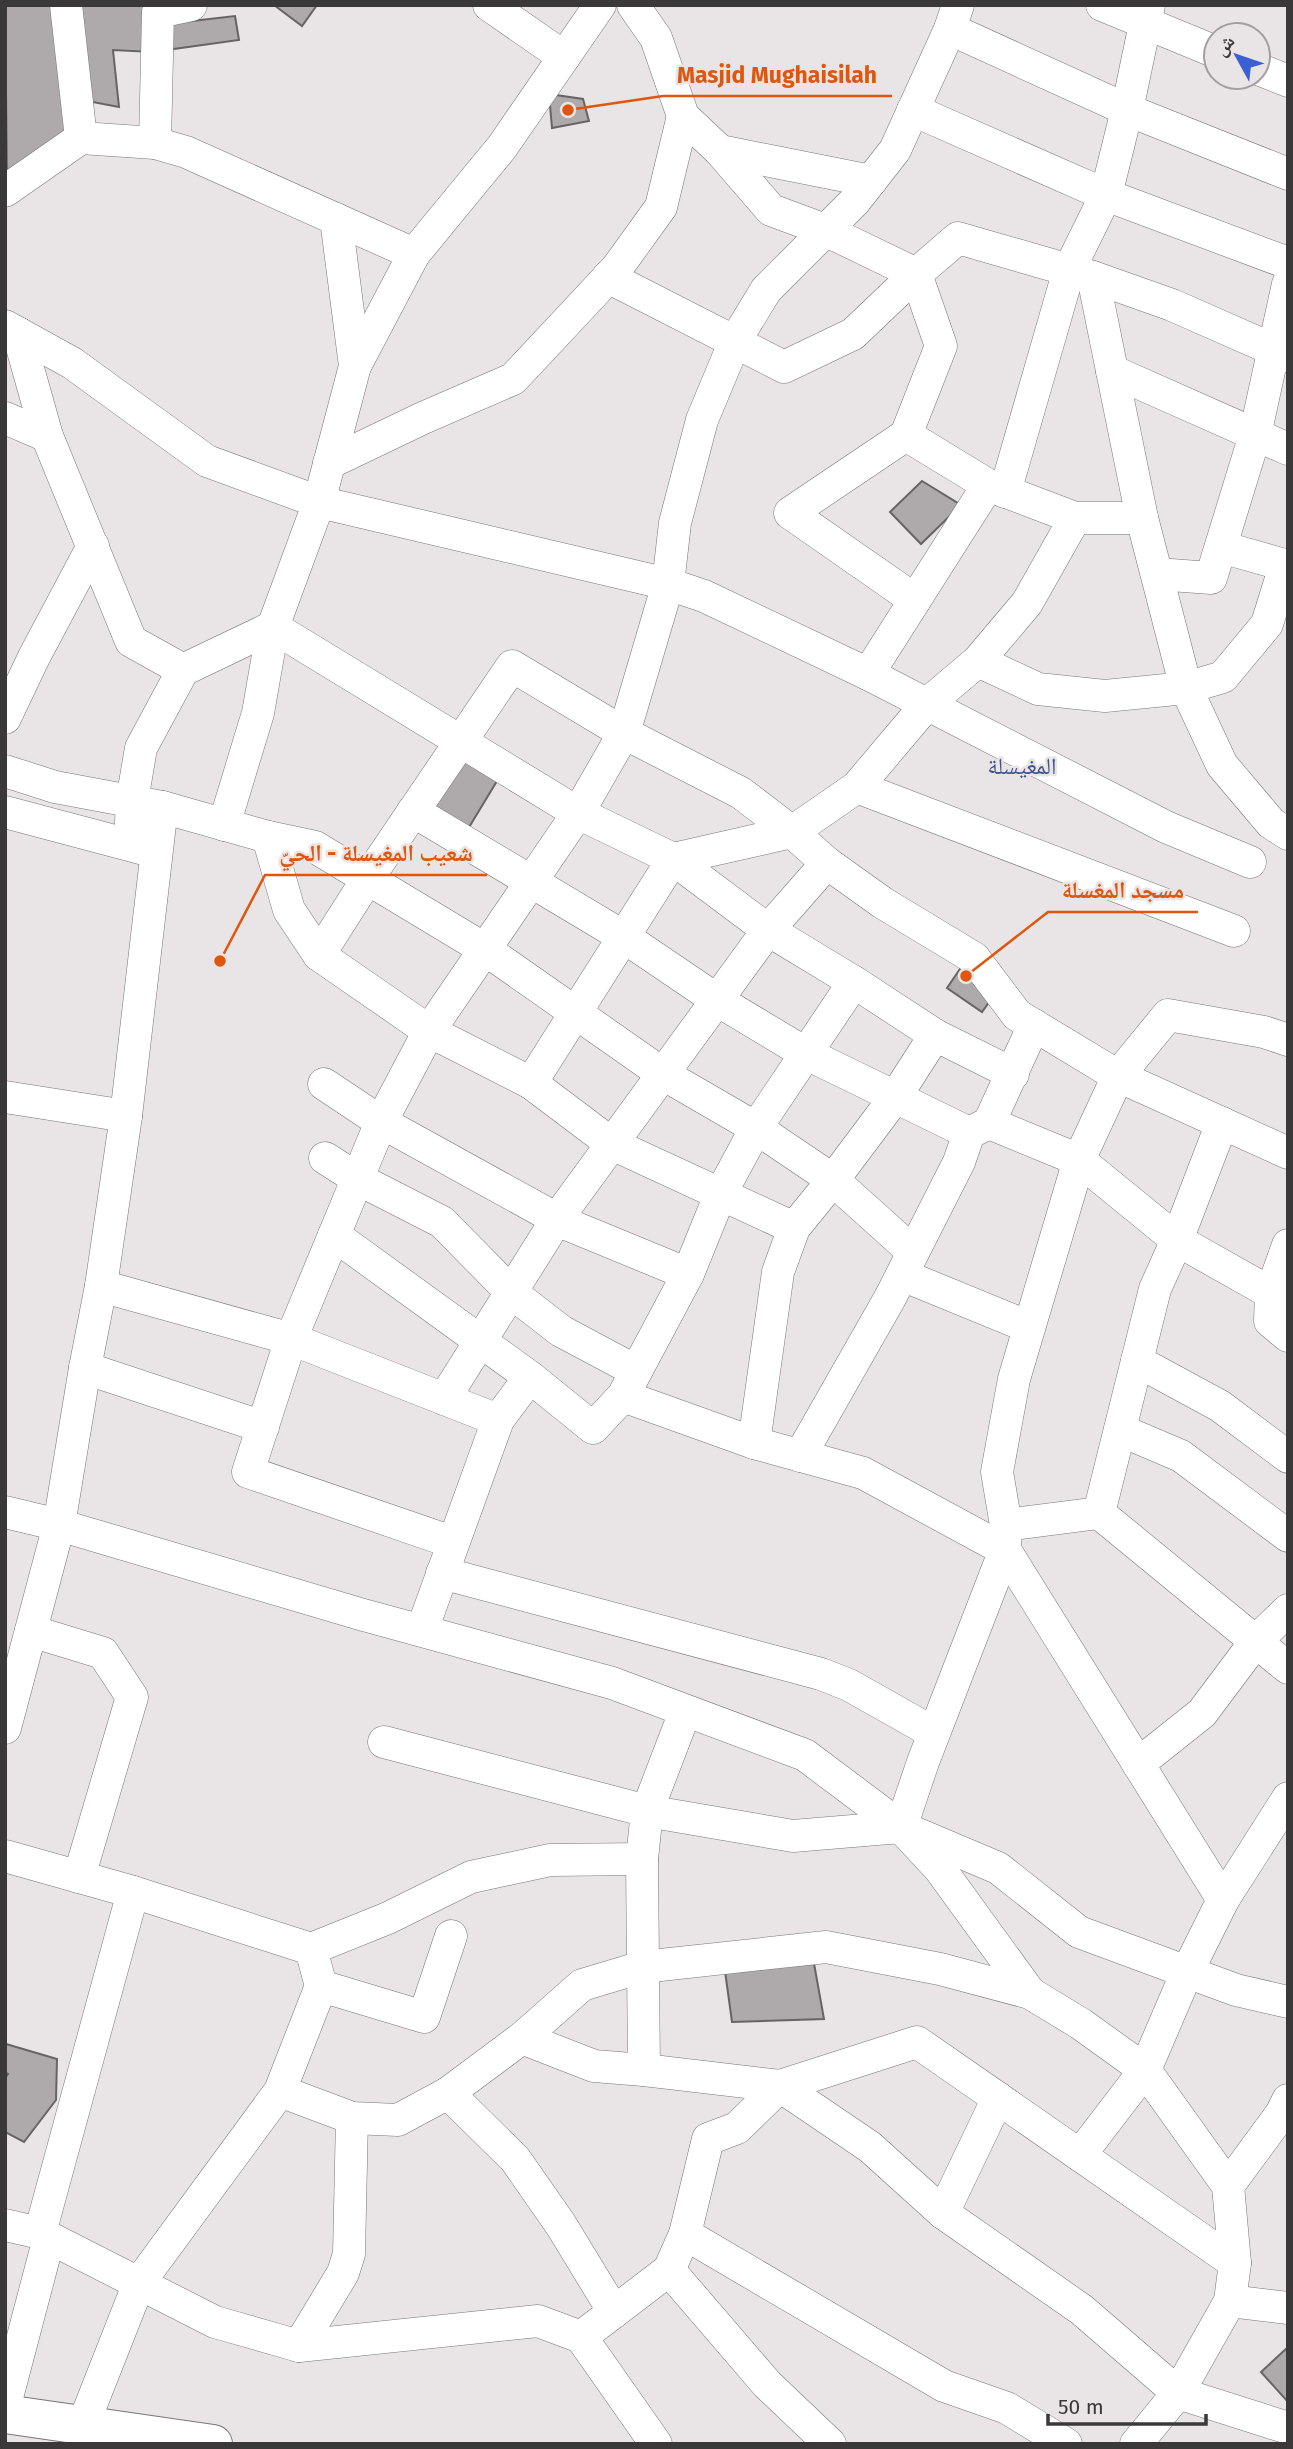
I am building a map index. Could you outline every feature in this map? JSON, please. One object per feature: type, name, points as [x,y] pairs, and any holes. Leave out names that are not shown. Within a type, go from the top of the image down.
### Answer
[{"type":"main road","points":[[5,2414],[213,2444]]},
{"type":"street","points":[[66,5],[82,138]]},
{"type":"street","points":[[155,143],[158,12],[191,5]]},
{"type":"street","points":[[489,5],[565,57]]},
{"type":"street","points":[[224,825],[258,713],[273,626],[320,502],[355,366],[414,254],[502,146],[600,5]]},
{"type":"street","points":[[633,5],[656,38],[683,116],[720,152],[771,210],[825,230],[916,274],[941,346],[906,435],[790,513],[915,600]]},
{"type":"street","points":[[1102,5],[1147,14],[1202,44]]},
{"type":"street","points":[[868,674],[915,600],[997,489],[1081,274],[1106,195],[1147,14]]},
{"type":"street","points":[[452,1542],[248,1472],[291,1339],[381,1122],[429,1031],[578,813],[624,733],[668,584],[675,523],[702,420],[736,341],[766,289],[871,181],[895,150],[954,17],[1127,110],[1288,174]]},
{"type":"street","points":[[913,110],[1106,195],[1288,263]]},
{"type":"street","points":[[329,463],[513,379],[608,276],[662,207],[683,116]]},
{"type":"street","points":[[5,191],[82,138],[155,143],[186,152],[414,254]]},
{"type":"street","points":[[720,152],[871,181]]},
{"type":"street","points":[[336,219],[355,366]]},
{"type":"street","points":[[608,276],[784,367],[853,334],[958,238],[1081,274],[1172,305],[1281,353]]},
{"type":"street","points":[[1081,274],[1112,371],[1142,518],[1186,688],[1222,765],[1271,823],[1288,834]]},
{"type":"street","points":[[1157,574],[1211,578],[1281,353],[1288,284]]},
{"type":"street","points":[[11,329],[47,436],[131,641],[183,670]]},
{"type":"street","points":[[11,329],[72,363],[207,461],[320,502],[668,584],[704,596],[868,674],[1166,827],[1250,862]]},
{"type":"street","points":[[1112,371],[1288,449]]},
{"type":"street","points":[[5,418],[47,436]]},
{"type":"street","points":[[906,435],[997,489],[1075,518],[1142,518]]},
{"type":"street","points":[[531,1083],[673,859],[792,832],[857,787],[926,704],[978,660],[1027,603],[1075,518]]},
{"type":"street","points":[[5,718],[93,546]]},
{"type":"street","points":[[978,660],[1038,689],[1105,696],[1186,688],[1223,677],[1278,629],[1287,566],[1221,547]]},
{"type":"street","points":[[5,1728],[59,1525],[101,1286],[126,1116],[147,804],[141,748],[183,670],[273,626]]},
{"type":"street","points":[[273,626],[578,813],[673,859],[768,930],[935,1035],[1013,1074]]},
{"type":"street","points":[[320,955],[368,878],[512,666],[624,733],[741,793],[827,863],[883,903],[974,958],[1017,1015],[1118,1076],[1288,1153]]},
{"type":"street","points":[[5,771],[55,787],[147,804],[268,838],[315,847],[486,950],[663,1074],[756,1128],[833,1180],[907,1264],[1029,1327]]},
{"type":"street","points":[[857,787],[1234,931]]},
{"type":"street","points":[[5,811],[143,848]]},
{"type":"street","points":[[413,811],[624,937],[717,1000],[806,1053],[896,1096],[979,1128],[1079,1160],[1177,1240],[1271,1293]]},
{"type":"street","points":[[268,838],[289,910],[320,955],[429,1031],[531,1083],[612,1144],[794,1228]]},
{"type":"street","points":[[444,1399],[557,1219],[768,930],[827,863]]},
{"type":"street","points":[[334,1235],[480,1339],[593,1428],[629,1383],[688,1274],[720,1195],[756,1128],[854,982]]},
{"type":"street","points":[[1223,1900],[1138,1764],[1005,1538],[997,1472],[1014,1379],[1079,1160],[1118,1076],[1168,1015],[1285,1031]]},
{"type":"street","points":[[800,1456],[907,1264],[959,1162],[1013,1074],[1034,1025]]},
{"type":"street","points":[[754,1443],[776,1283],[794,1228],[896,1096],[935,1035]]},
{"type":"street","points":[[324,1084],[381,1122],[557,1219],[688,1274]]},
{"type":"street","points":[[5,1097],[126,1116]]},
{"type":"street","points":[[1099,1513],[1155,1289],[1223,1123]]},
{"type":"street","points":[[325,1158],[358,1179],[442,1222],[512,1293],[629,1383],[754,1443],[863,1474],[1005,1538],[1099,1513]]},
{"type":"street","points":[[1288,1245],[1271,1293],[1269,1321],[1288,1336]]},
{"type":"street","points":[[101,1286],[291,1339],[498,1420]]},
{"type":"street","points":[[1137,1361],[1220,1406],[1288,1457]]},
{"type":"street","points":[[85,1368],[262,1427]]},
{"type":"street","points":[[422,1630],[498,1420],[530,1377]]},
{"type":"street","points":[[1120,1430],[1181,1456],[1288,1536]]},
{"type":"street","points":[[5,1512],[612,1682],[685,1712],[805,1755],[901,1828],[940,1869],[1030,1993]]},
{"type":"street","points":[[1099,1513],[1288,1668]]},
{"type":"street","points":[[901,1828],[1005,1538]]},
{"type":"street","points":[[442,1573],[821,1674],[849,1685],[934,1732]]},
{"type":"street","points":[[1138,1764],[1202,1713],[1256,1641],[1288,1610]]},
{"type":"street","points":[[31,1631],[103,1653],[132,1697],[79,1877]]},
{"type":"street","points":[[644,2070],[642,1859],[648,1811],[685,1712]]},
{"type":"street","points":[[384,1742],[648,1811],[793,1836],[901,1828],[998,1868],[1079,1932],[1236,1990],[1288,2002]]},
{"type":"street","points":[[1080,2155],[1144,2070],[1187,1972],[1223,1900],[1288,1798]]},
{"type":"street","points":[[5,1856],[133,1892],[310,1949],[388,1918],[471,1877],[550,1860],[642,1859]]},
{"type":"street","points":[[5,2405],[44,2235],[133,1892]]},
{"type":"street","points":[[321,1986],[424,2017],[451,1936]]},
{"type":"street","points":[[280,2091],[352,2118],[398,2120],[448,2093],[522,2038],[582,1985],[642,1967],[826,1947],[940,1969],[1030,1993],[1081,2024],[1144,2070],[1228,2186],[1235,2263],[1230,2301],[1178,2393],[1136,2444]]},
{"type":"street","points":[[83,2425],[139,2283],[280,2091],[321,1986],[310,1949]]},
{"type":"street","points":[[522,2038],[594,2066],[780,2086],[917,2042],[1235,2263]]},
{"type":"street","points":[[780,2086],[870,2147],[943,2213],[1082,2310],[1178,2393],[1288,2428]]},
{"type":"street","points":[[580,2337],[669,2270],[685,2234],[708,2139],[737,2128],[780,2086]]},
{"type":"street","points":[[448,2093],[515,2159],[561,2225],[614,2312]]},
{"type":"street","points":[[943,2213],[998,2098]]},
{"type":"street","points":[[1228,2186],[1286,2110]]},
{"type":"street","points":[[299,2346],[343,2273],[349,2255],[352,2118]]},
{"type":"street","points":[[5,2225],[44,2235],[215,2322],[299,2346],[538,2321],[580,2337],[656,2444]]},
{"type":"street","points":[[685,2234],[944,2386],[1007,2408],[1066,2444]]},
{"type":"street","points":[[669,2270],[767,2384],[830,2444]]},
{"type":"street","points":[[1230,2301],[1288,2308]]},
{"type":"building","points":[[5,5],[59,5],[70,139],[7,182]]},
{"type":"building","points":[[77,5],[146,5],[152,52],[113,50],[119,107],[82,100]]},
{"type":"building","points":[[274,5],[317,5],[302,26]]},
{"type":"building","points":[[235,16],[239,40],[166,50],[166,24]]},
{"type":"building","points":[[549,94],[583,99],[589,121],[552,128]]},
{"type":"building","points":[[922,481],[961,505],[921,544],[890,512]]},
{"type":"building","points":[[462,753],[500,776],[468,829],[428,809]]},
{"type":"building","points":[[964,963],[994,995],[982,1012],[947,988]]},
{"type":"building","points":[[813,1958],[824,2019],[732,2022],[725,1971]]},
{"type":"building","points":[[6,2044],[57,2059],[56,2100],[24,2142],[5,2132],[5,2078],[8,2074],[5,2072]]},
{"type":"building","points":[[1288,2347],[1288,2402],[1261,2372]]},
{"type":"place","name":"Masjid Mughaisilah","points":[[568,110]]},
{"type":"place","name":"شعيب المغيسلة - الحيّ","points":[[220,961]]},
{"type":"place","name":"مسجد المغسلة","points":[[966,976]]},
{"type":"district","name":"المغيسلة","points":[[1022,766]]}]
